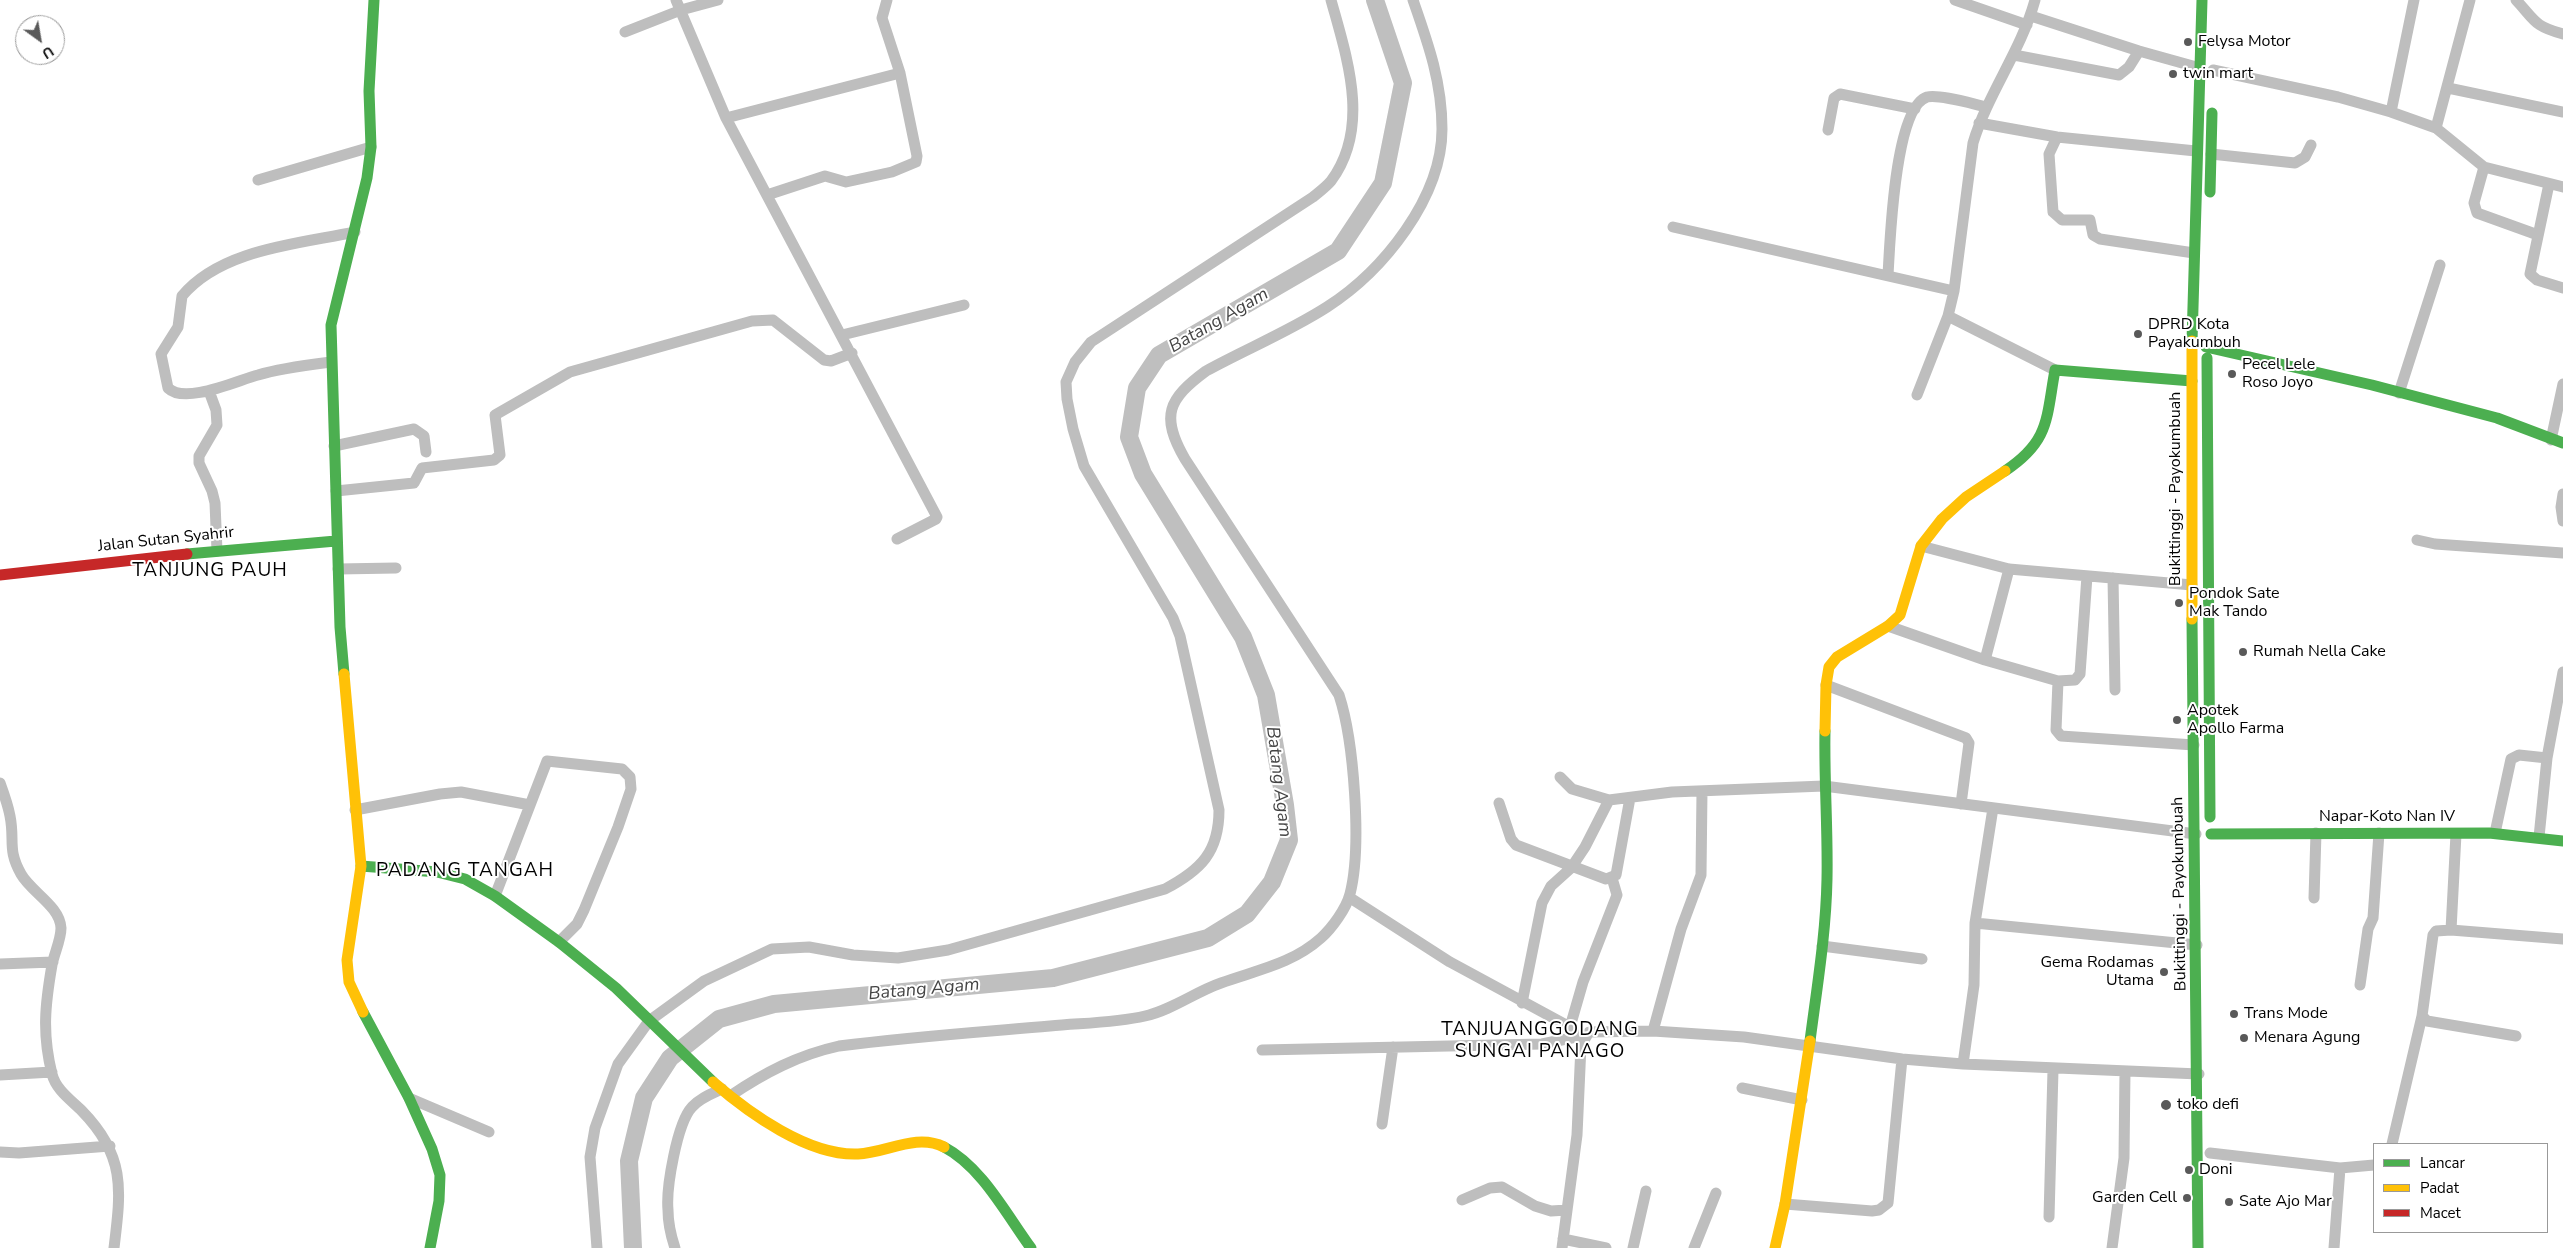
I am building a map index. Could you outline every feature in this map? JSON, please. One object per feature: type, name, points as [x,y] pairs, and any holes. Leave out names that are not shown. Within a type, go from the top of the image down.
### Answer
[{"type":"main road","points":[[374,0],[369,90],[370,147],[367,178],[331,325],[340,628],[361,866],[346,960],[349,982],[359,1006],[409,1098],[432,1150],[440,1175],[439,1201],[430,1248]]},
{"type":"main road","name":"Bukittinggi - Payokumbuah","points":[[2198,1248],[2206,1072],[2205,946],[2196,834],[2194,745],[2192,381],[2196,151],[2202,0]]},
{"type":"main road","points":[[2210,202],[2213,100]]},
{"type":"main road","points":[[2198,120],[2212,120]]},
{"type":"main road","name":"Bukittinggi - Payokumbuah","points":[[2211,839],[2207,342],[2400,393]]},
{"type":"main road","points":[[1775,1248],[1785,1204],[1802,1100],[1822,946],[1827,879],[1824,786],[1826,685],[1829,667],[1837,657],[1888,626],[1900,615],[1920,546],[1952,508],[1986,482],[2008,469],[2034,448],[2044,430],[2055,370],[2192,381]]},
{"type":"main road","points":[[2400,393],[2497,418],[2563,444]]},
{"type":"main road","name":"Jalan Sutan Syahrir","points":[[0,576],[216,551],[336,541]]},
{"type":"main road","points":[[2194,631],[2209,632]]},
{"type":"main road","points":[[2193,680],[2209,679]]},
{"type":"main road","name":"Napar-Koto Nan IV","points":[[2211,839],[2316,833],[2495,833],[2563,840]]},
{"type":"main road","points":[[361,866],[437,872],[465,879],[495,896],[559,942],[616,988],[726,1093],[807,1144],[832,1152],[858,1154],[923,1141],[941,1145],[956,1153],[983,1181],[1031,1248]]},
{"type":"street","points":[[625,32],[679,5],[718,0]]},
{"type":"street","points":[[767,195],[825,176],[846,182],[914,165],[917,156],[900,73],[882,18],[887,0]]},
{"type":"street","points":[[597,1248],[590,1158],[595,1128],[618,1064],[649,1021],[704,981],[772,949],[809,947],[853,955],[898,958],[948,950],[1165,889],[1188,876],[1208,856],[1219,830],[1219,810],[1180,636],[1173,618],[1084,466],[1066,399],[1066,382],[1075,362],[1091,342],[1313,196],[1330,181],[1346,150],[1353,113],[1349,65],[1331,0]]},
{"type":"street","points":[[675,1248],[667,1208],[671,1170],[685,1116],[699,1100],[726,1093],[810,1053],[838,1046],[1120,1020],[1158,1013],[1209,987],[1282,963],[1305,951],[1323,937],[1338,916],[1349,897],[1355,870],[1354,796],[1348,732],[1339,695],[1185,459],[1171,430],[1169,413],[1175,399],[1188,384],[1206,371],[1328,306],[1388,255],[1410,224],[1435,173],[1442,130],[1434,57],[1412,0]]},
{"type":"street","points":[[1955,0],[2200,68]]},
{"type":"street","points":[[1917,395],[1948,316],[1954,291],[1973,143],[1979,122],[2014,55],[2029,20],[2035,0]]},
{"type":"street","points":[[2391,112],[2414,0]]},
{"type":"street","points":[[2436,128],[2470,0]]},
{"type":"street","points":[[2516,0],[2531,20],[2563,34]]},
{"type":"street","points":[[679,5],[726,118],[852,353],[937,518],[897,539]]},
{"type":"street","points":[[2014,55],[2119,75],[2130,67],[2139,52]]},
{"type":"street","points":[[2213,71],[2338,97],[2391,112],[2436,128],[2484,167],[2563,187]]},
{"type":"street","points":[[726,118],[900,73]]},
{"type":"street","points":[[2448,88],[2563,112]]},
{"type":"street","points":[[1828,130],[1834,98],[1840,94],[1915,109]]},
{"type":"street","points":[[1888,275],[1898,154],[1915,109],[1921,100],[1934,97],[1987,107]]},
{"type":"street","points":[[1979,122],[2057,137],[2196,151]]},
{"type":"street","points":[[2057,137],[2049,154],[2053,212],[2062,220],[2090,220],[2093,235],[2100,239],[2194,253]]},
{"type":"street","points":[[2211,154],[2295,163],[2304,157],[2311,145]]},
{"type":"street","points":[[258,180],[370,147]]},
{"type":"street","points":[[2484,167],[2474,203],[2476,213],[2538,235]]},
{"type":"street","points":[[2549,184],[2530,274],[2537,280],[2563,288]]},
{"type":"street","points":[[1673,227],[1954,291]]},
{"type":"street","points":[[331,362],[258,374],[209,391],[172,392],[168,388],[162,363],[163,349],[180,322],[179,301],[192,284],[220,265],[256,253],[354,232]]},
{"type":"street","points":[[2400,393],[2440,264]]},
{"type":"street","points":[[842,335],[964,305]]},
{"type":"street","points":[[1948,316],[2055,370]]},
{"type":"street","points":[[336,491],[414,483],[422,468],[494,460],[500,455],[495,415],[562,376],[752,320],[773,320],[824,360],[831,361],[852,353]]},
{"type":"street","points":[[2551,440],[2563,384]]},
{"type":"street","points":[[209,391],[216,410],[217,426],[199,456],[199,463],[212,491],[215,503],[216,551]]},
{"type":"street","points":[[334,446],[414,429],[424,436],[426,452]]},
{"type":"street","points":[[2563,494],[2561,507],[2563,521]]},
{"type":"street","points":[[2417,540],[2435,544],[2563,553]]},
{"type":"street","points":[[1920,546],[2009,569],[2192,585]]},
{"type":"street","points":[[338,569],[396,568]]},
{"type":"street","points":[[1985,660],[2009,569]]},
{"type":"street","points":[[1888,626],[1985,660],[2058,681],[2075,680],[2080,674],[2087,576]]},
{"type":"street","points":[[2114,578],[2115,690]]},
{"type":"street","points":[[2539,837],[2547,758],[2563,672]]},
{"type":"street","points":[[2058,681],[2056,730],[2061,736],[2194,745]]},
{"type":"street","points":[[1826,685],[1966,738],[1969,744],[1961,804]]},
{"type":"street","points":[[2495,833],[2511,759],[2519,755],[2547,758]]},
{"type":"street","points":[[495,896],[544,765],[551,760],[622,769],[630,777],[631,783],[630,794],[618,827],[577,924],[559,942]]},
{"type":"street","points":[[1560,777],[1572,789],[1609,800],[1702,791],[1824,786],[2196,834]]},
{"type":"street","points":[[0,783],[10,816],[12,858],[23,877],[53,910],[61,928],[52,962],[44,1018],[52,1072],[58,1087],[99,1128],[110,1146],[116,1167],[118,1188],[114,1248]]},
{"type":"street","points":[[1653,1031],[1681,929],[1702,875],[1702,791]]},
{"type":"street","points":[[355,810],[440,794],[461,792],[530,805]]},
{"type":"street","points":[[1499,803],[1511,839],[1516,845],[1571,868],[1606,880],[1616,874],[1630,798]]},
{"type":"street","points":[[1522,1003],[1542,903],[1551,886],[1571,868],[1585,847],[1609,800]]},
{"type":"street","points":[[1963,1064],[1974,985],[1975,923],[1992,808]]},
{"type":"street","points":[[2314,898],[2316,833]]},
{"type":"street","points":[[2360,985],[2368,929],[2373,918],[2379,833]]},
{"type":"street","points":[[2451,930],[2456,834]]},
{"type":"street","points":[[1570,1027],[1584,982],[1617,895],[1612,878]]},
{"type":"street","points":[[1349,897],[1438,955],[1522,1003],[1570,1027],[1580,1041],[1577,1135],[1562,1243],[1606,1248]]},
{"type":"street","points":[[1975,923],[2205,946]]},
{"type":"street","points":[[2392,1143],[2422,1016],[2433,935],[2436,931],[2451,930],[2563,939]]},
{"type":"street","points":[[1822,946],[1922,959]]},
{"type":"street","points":[[0,964],[52,962]]},
{"type":"street","points":[[2422,1016],[2427,1021],[2516,1036]]},
{"type":"street","points":[[1262,1050],[1542,1044],[1580,1041],[1586,1034],[1594,1031],[1653,1031],[1744,1037],[1902,1059],[1963,1064],[2053,1070],[2206,1072]]},
{"type":"street","points":[[1382,1124],[1392,1047]]},
{"type":"street","points":[[1785,1204],[1872,1211],[1879,1210],[1888,1203],[1902,1059]]},
{"type":"street","points":[[2049,1217],[2053,1070]]},
{"type":"street","points":[[2112,1248],[2124,1158],[2125,1071]]},
{"type":"street","points":[[0,1074],[52,1072]]},
{"type":"street","points":[[1742,1088],[1802,1100]]},
{"type":"street","points":[[409,1098],[489,1132]]},
{"type":"street","points":[[0,1152],[19,1153],[110,1146]]},
{"type":"street","points":[[2210,1153],[2340,1168],[2373,1165]]},
{"type":"street","points":[[2334,1248],[2340,1168]]},
{"type":"street","points":[[1462,1200],[1490,1188],[1502,1187],[1535,1206],[1551,1211],[1566,1210]]},
{"type":"street","points":[[1633,1248],[1646,1191]]},
{"type":"street","points":[[1694,1248],[1716,1193]]},
{"type":"waterway","name":"Batang Agam","points":[[633,1248],[629,1161],[644,1098],[670,1058],[719,1019],[774,1004],[1053,978],[1208,938],[1247,914],[1272,882],[1289,840],[1285,805],[1266,695],[1243,637],[1143,474],[1129,437],[1137,388],[1159,355],[1338,251],[1383,183],[1403,83],[1375,0]]},
{"type":"traffic: fast","points":[[344,674],[340,627],[331,325],[367,178],[371,147],[369,91],[374,0]]},
{"type":"traffic: fast","points":[[2192,341],[2202,0]]},
{"type":"traffic: fast","points":[[2210,192],[2212,113]]},
{"type":"traffic: fast","points":[[2206,347],[2372,385],[2497,418],[2563,443]]},
{"type":"traffic: fast","points":[[2207,358],[2210,817]]},
{"type":"traffic: fast","points":[[2005,471],[2031,449],[2044,428],[2055,370],[2192,381]]},
{"type":"traffic: fast","points":[[187,554],[336,541]]},
{"type":"traffic: fast","points":[[2192,619],[2198,1248]]},
{"type":"traffic: fast","points":[[1810,1041],[1825,920],[1827,860],[1825,731]]},
{"type":"traffic: fast","points":[[2211,834],[2489,833],[2563,841]]},
{"type":"traffic: fast","points":[[361,866],[437,872],[465,879],[495,896],[559,942],[616,988],[713,1082]]},
{"type":"traffic: fast","points":[[363,1012],[409,1098],[432,1149],[440,1175],[439,1201],[430,1248]]},
{"type":"traffic: fast","points":[[944,1147],[970,1166],[982,1179],[1031,1248]]},
{"type":"traffic: slow","points":[[2192,341],[2192,619]]},
{"type":"traffic: slow","points":[[1825,731],[1826,685],[1829,667],[1837,657],[1888,626],[1900,615],[1921,546],[1942,519],[1966,497],[2005,471]]},
{"type":"traffic: slow","points":[[344,674],[361,866],[347,960],[349,982],[363,1012]]},
{"type":"traffic: slow","points":[[1775,1248],[1785,1204],[1810,1041]]},
{"type":"traffic: slow","points":[[713,1082],[762,1119],[780,1130],[819,1148],[839,1153],[858,1154],[923,1142],[944,1147]]},
{"type":"traffic: jam","points":[[0,575],[187,554]]},
{"type":"place","name":"Felysa Motor","points":[[2188,42]]},
{"type":"place","name":"twin mart","points":[[2173,74]]},
{"type":"place","name":"DPRD Kota Payakumbuh","points":[[2138,334]]},
{"type":"place","name":"Pecel Lele Roso Joyo","points":[[2232,374]]},
{"type":"place","name":"Pondok Sate Mak Tando","points":[[2179,603]]},
{"type":"place","name":"Rumah Nella Cake","points":[[2243,652]]},
{"type":"place","name":"Apotek Apollo Farma","points":[[2177,720]]},
{"type":"place","name":"Gema Rodamas Utama","points":[[2164,972]]},
{"type":"place","name":"Trans Mode","points":[[2234,1014]]},
{"type":"place","name":"Menara Agung","points":[[2244,1038]]},
{"type":"place","name":"toko defi","points":[[2166,1105]]},
{"type":"place","name":"Doni","points":[[2189,1170]]},
{"type":"place","name":"Garden Cell","points":[[2187,1198]]},
{"type":"place","name":"Sate Ajo Mar","points":[[2229,1202]]},
{"type":"district","name":"TANJUNG PAUH","points":[[210,571]]},
{"type":"district","name":"PADANG TANGAH","points":[[465,871]]},
{"type":"district","name":"TANJUANGGODANG SUNGAI PANAGO","points":[[1540,1041]]}]
